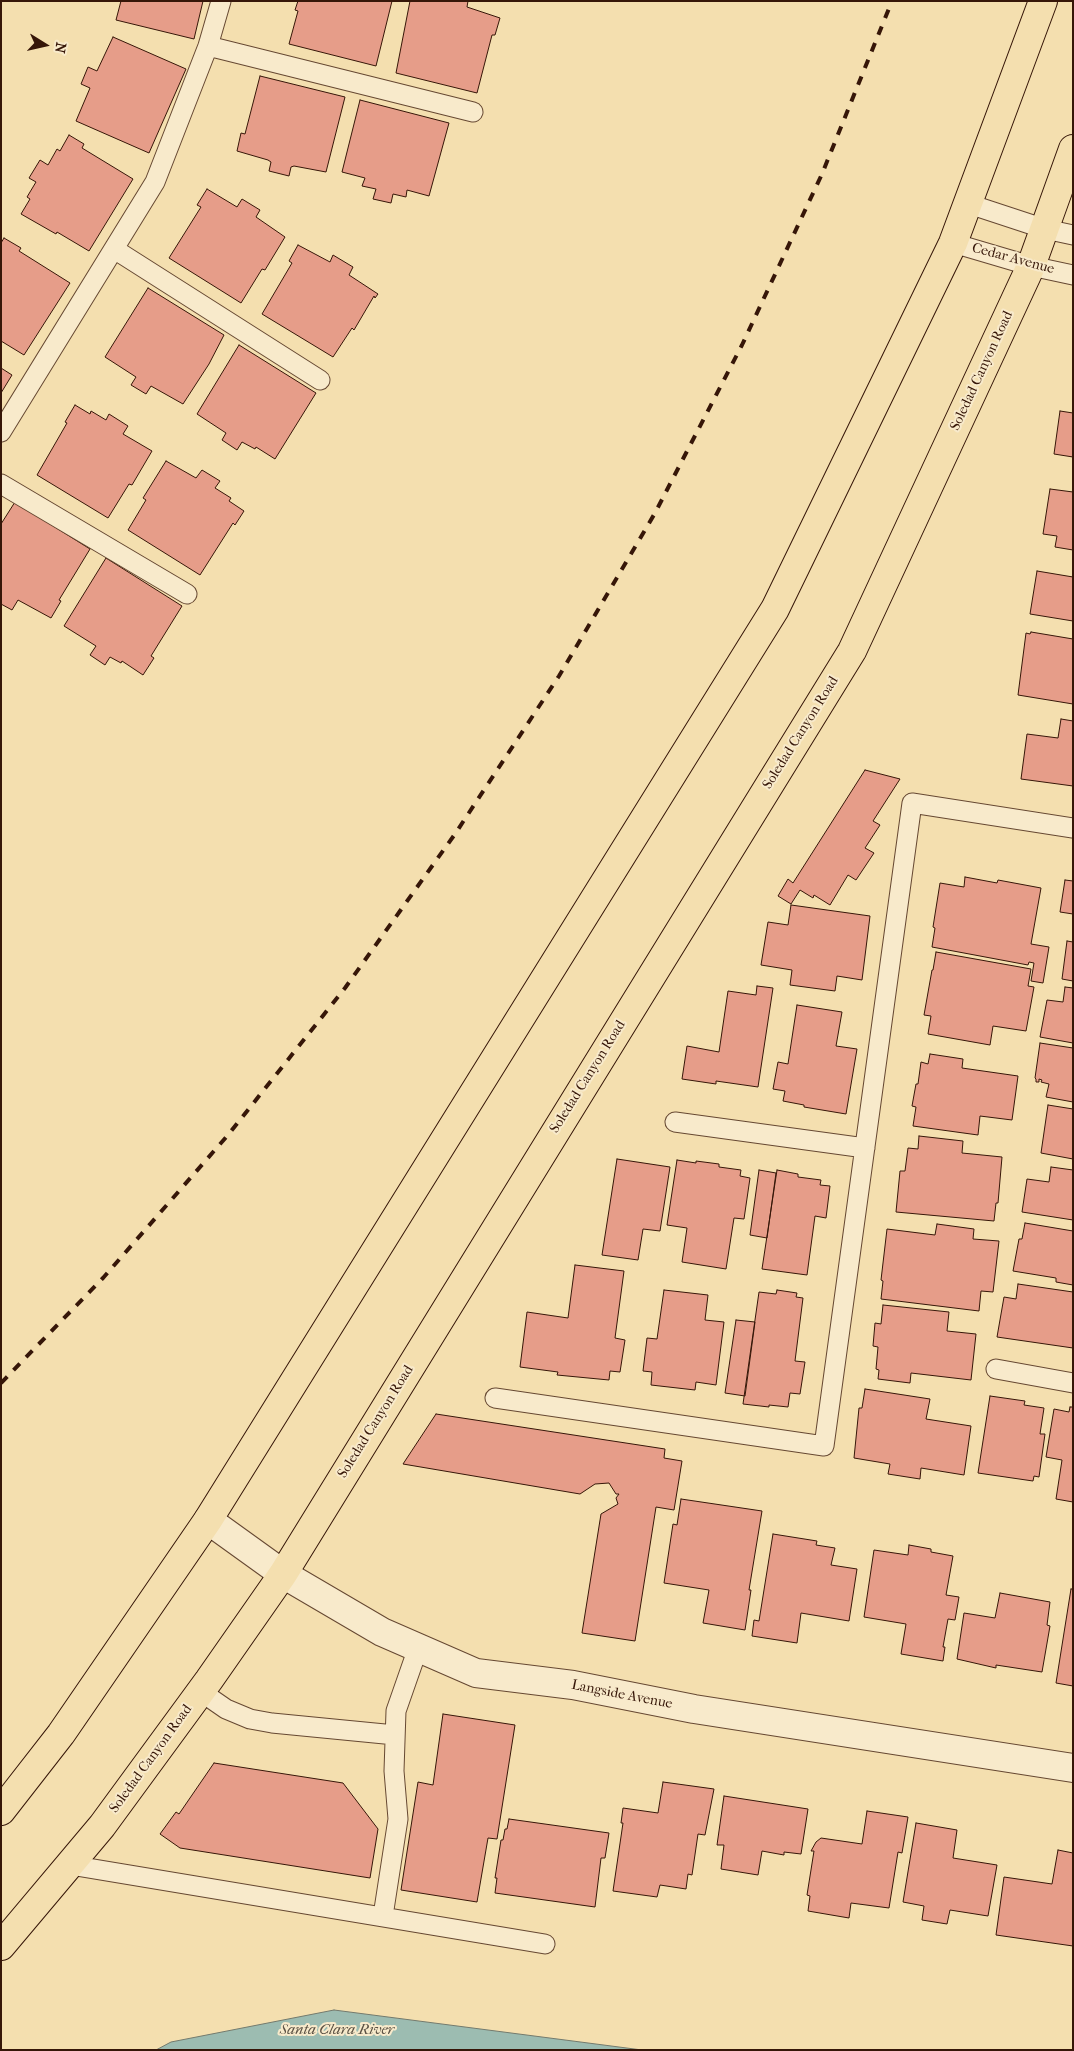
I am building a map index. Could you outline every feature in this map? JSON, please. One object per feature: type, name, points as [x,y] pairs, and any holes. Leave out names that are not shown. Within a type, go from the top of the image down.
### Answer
[{"type":"main road","points":[[1,1811],[61,1734],[208,1520],[775,609],[953,243],[1043,1]]},
{"type":"main road","name":"Soledad Canyon Road","points":[[1,1946],[102,1826],[283,1574],[852,651],[1031,266],[1073,149]]},
{"type":"street","name":"Langside Avenue","points":[[208,1520],[283,1574],[382,1632],[476,1673],[573,1685],[694,1709],[1073,1768]]},
{"type":"lane","points":[[1,432],[155,182],[208,46],[221,1]]},
{"type":"lane","points":[[208,46],[473,112]]},
{"type":"lane","points":[[969,204],[1045,229],[1073,235]]},
{"type":"lane","name":"Cedar Avenue","points":[[953,243],[1031,266],[1073,275]]},
{"type":"lane","points":[[114,249],[320,380]]},
{"type":"lane","points":[[1,484],[187,594]]},
{"type":"lane","points":[[496,1398],[824,1446],[912,803],[1073,828]]},
{"type":"lane","points":[[675,1122],[865,1148]]},
{"type":"lane","points":[[996,1369],[1073,1382]]},
{"type":"lane","points":[[382,1916],[398,1819],[394,1771],[396,1711],[418,1648]]},
{"type":"lane","points":[[200,1691],[226,1709],[250,1719],[272,1723],[395,1735]]},
{"type":"lane","points":[[70,1865],[545,1944]]},
{"type":"water","name":"Santa Clara River","points":[[334,2010],[642,2050],[156,2050],[171,2042]]},
{"type":"building","points":[[121,1],[203,1],[194,39],[116,20]]},
{"type":"building","points":[[298,1],[392,1],[376,66],[289,44],[298,11],[295,10]]},
{"type":"building","points":[[410,1],[468,1],[467,7],[500,18],[495,35],[492,35],[477,93],[396,73]]},
{"type":"building","points":[[113,37],[186,69],[149,153],[76,121],[90,88],[81,84],[88,67],[97,71]]},
{"type":"building","points":[[260,76],[345,97],[326,172],[294,166],[291,167],[289,176],[269,171],[271,162],[268,160],[237,151],[241,133],[245,134]]},
{"type":"building","points":[[360,100],[449,123],[429,196],[407,190],[406,197],[393,194],[391,203],[373,199],[376,189],[362,186],[365,178],[342,172]]},
{"type":"building","points":[[69,135],[84,144],[82,148],[133,179],[89,251],[21,214],[30,199],[27,197],[36,182],[29,178],[40,160],[48,165],[57,149],[60,151]]},
{"type":"building","points":[[207,189],[237,207],[242,199],[260,210],[256,217],[285,237],[265,270],[262,269],[241,303],[169,258],[201,207],[197,205]]},
{"type":"building","points":[[4,238],[21,248],[19,251],[70,283],[24,355],[1,341],[1,243]]},
{"type":"building","points":[[298,245],[330,262],[333,255],[353,267],[349,275],[378,294],[375,298],[374,296],[354,330],[352,328],[333,357],[262,314],[292,263],[289,261]]},
{"type":"building","points":[[148,288],[224,335],[209,364],[183,404],[151,386],[146,394],[131,385],[136,377],[105,357]]},
{"type":"building","points":[[239,345],[316,393],[275,459],[256,447],[255,449],[242,442],[237,450],[222,440],[226,433],[197,414]]},
{"type":"building","points":[[1,368],[12,375],[1,393]]},
{"type":"building","points":[[75,405],[90,414],[91,411],[106,420],[109,414],[128,426],[123,434],[152,451],[132,485],[129,484],[108,518],[37,475],[67,423],[65,422]]},
{"type":"building","points":[[1060,411],[1073,413],[1073,457],[1054,454]]},
{"type":"building","points":[[166,461],[196,478],[202,470],[220,481],[215,488],[231,498],[229,501],[244,511],[235,525],[233,523],[200,575],[128,530],[146,500],[143,498]]},
{"type":"building","points":[[1050,489],[1073,492],[1073,550],[1055,547],[1057,536],[1043,534]]},
{"type":"building","points":[[15,502],[90,549],[59,600],[61,601],[51,618],[18,600],[12,610],[1,604],[1,524]]},
{"type":"building","points":[[106,558],[182,606],[151,656],[154,658],[143,675],[122,661],[121,663],[110,657],[105,665],[90,655],[96,646],[64,626]]},
{"type":"building","points":[[1037,571],[1073,577],[1073,621],[1030,614]]},
{"type":"building","points":[[1031,632],[1073,639],[1073,704],[1018,695],[1026,633],[1030,634]]},
{"type":"building","points":[[1061,719],[1073,721],[1073,786],[1021,779],[1027,734],[1058,738]]},
{"type":"building","points":[[865,770],[900,779],[873,821],[880,825],[865,848],[874,853],[856,880],[848,875],[830,905],[814,895],[813,898],[800,890],[791,904],[778,896],[788,879],[793,883]]},
{"type":"building","points":[[965,877],[997,883],[998,880],[1041,888],[1031,944],[1049,947],[1043,983],[1031,981],[1034,963],[1029,962],[1028,965],[932,947],[940,883],[964,887]]},
{"type":"building","points":[[1065,880],[1073,881],[1073,914],[1060,912]]},
{"type":"building","points":[[791,905],[870,916],[862,980],[837,976],[835,991],[790,985],[792,970],[761,965],[768,922],[788,925]]},
{"type":"building","points":[[1067,941],[1073,942],[1073,981],[1062,979]]},
{"type":"building","points":[[936,952],[1031,969],[1028,986],[1034,987],[1026,1031],[993,1026],[990,1045],[928,1034],[931,1016],[924,1015]]},
{"type":"building","points":[[757,986],[773,988],[758,1087],[716,1081],[716,1084],[682,1079],[687,1046],[719,1052],[728,991],[756,995]]},
{"type":"building","points":[[1065,987],[1073,988],[1073,1043],[1040,1037],[1047,1000],[1063,1002]]},
{"type":"building","points":[[797,1005],[842,1012],[836,1046],[857,1049],[846,1114],[804,1107],[804,1105],[783,1101],[785,1091],[773,1089],[778,1062],[788,1064]]},
{"type":"building","points":[[1040,1043],[1073,1048],[1073,1102],[1046,1097],[1049,1084],[1041,1082],[1042,1080],[1039,1079],[1039,1082],[1036,1082]]},
{"type":"building","points":[[930,1054],[963,1059],[962,1068],[1018,1076],[1012,1120],[980,1116],[978,1135],[913,1126],[916,1107],[912,1106],[921,1062],[928,1064]]},
{"type":"building","points":[[1048,1105],[1073,1109],[1073,1159],[1041,1153]]},
{"type":"building","points":[[919,1136],[963,1141],[962,1153],[1002,1157],[998,1203],[996,1203],[994,1221],[896,1212],[900,1171],[905,1171],[908,1148],[918,1149]]},
{"type":"building","points":[[617,1159],[670,1167],[660,1231],[643,1229],[638,1260],[602,1255]]},
{"type":"building","points":[[677,1160],[719,1164],[719,1167],[741,1170],[740,1176],[750,1178],[744,1219],[734,1218],[726,1269],[682,1262],[687,1228],[667,1225]]},
{"type":"building","points":[[1051,1167],[1073,1170],[1073,1220],[1022,1212],[1027,1179],[1049,1182]]},
{"type":"building","points":[[759,1170],[776,1173],[767,1238],[750,1235]]},
{"type":"building","points":[[777,1170],[798,1174],[798,1177],[821,1180],[820,1185],[830,1186],[826,1218],[815,1216],[807,1275],[762,1269]]},
{"type":"building","points":[[1025,1223],[1073,1231],[1073,1285],[1056,1282],[1056,1278],[1013,1271],[1019,1239],[1022,1239]]},
{"type":"building","points":[[937,1224],[974,1229],[973,1239],[999,1241],[993,1292],[981,1291],[979,1311],[881,1299],[883,1281],[881,1280],[887,1229],[935,1235]]},
{"type":"building","points":[[575,1265],[624,1271],[615,1338],[625,1340],[620,1372],[610,1371],[609,1380],[557,1375],[558,1372],[520,1367],[527,1312],[568,1318]]},
{"type":"building","points":[[1018,1284],[1073,1292],[1073,1348],[997,1337],[1004,1297],[1016,1299]]},
{"type":"building","points":[[664,1290],[708,1295],[705,1320],[724,1322],[716,1385],[696,1382],[695,1390],[651,1385],[652,1372],[643,1371],[647,1338],[657,1339]]},
{"type":"building","points":[[777,1290],[797,1293],[796,1297],[803,1298],[795,1361],[805,1362],[800,1394],[790,1393],[788,1407],[743,1404],[759,1292],[776,1294]]},
{"type":"building","points":[[883,1305],[949,1312],[947,1331],[976,1334],[971,1380],[911,1373],[910,1383],[878,1379],[879,1370],[876,1369],[878,1347],[873,1346],[875,1323],[881,1324]]},
{"type":"building","points":[[736,1320],[755,1322],[745,1396],[725,1393]]},
{"type":"building","points":[[865,1389],[930,1399],[926,1419],[971,1426],[964,1475],[921,1468],[920,1479],[888,1474],[890,1464],[854,1458],[859,1408],[862,1408]]},
{"type":"building","points":[[990,1396],[1025,1401],[1024,1405],[1044,1408],[1040,1434],[1045,1434],[1039,1477],[1034,1476],[1033,1481],[978,1473]]},
{"type":"building","points":[[1070,1407],[1073,1407],[1073,1502],[1056,1499],[1062,1460],[1046,1457],[1054,1409],[1069,1412]]},
{"type":"building","points":[[436,1414],[665,1449],[664,1458],[682,1461],[674,1510],[656,1507],[635,1641],[582,1633],[601,1514],[618,1504],[616,1498],[619,1494],[616,1494],[609,1483],[595,1484],[580,1494],[403,1464]]},
{"type":"building","points":[[681,1499],[762,1511],[749,1590],[751,1590],[745,1630],[703,1623],[709,1590],[664,1583],[673,1524],[677,1525]]},
{"type":"building","points":[[773,1534],[817,1541],[816,1545],[835,1548],[831,1565],[857,1569],[849,1621],[801,1613],[797,1643],[752,1636],[754,1620],[759,1621]]},
{"type":"building","points":[[909,1545],[953,1556],[946,1595],[959,1597],[955,1620],[948,1619],[943,1647],[945,1647],[943,1661],[901,1654],[906,1624],[864,1617],[874,1550],[908,1555]]},
{"type":"building","points":[[1071,1589],[1073,1589],[1073,1686],[1056,1683]]},
{"type":"building","points":[[1000,1593],[1050,1602],[1047,1625],[1050,1626],[1042,1672],[996,1665],[996,1668],[957,1659],[964,1613],[995,1618]]},
{"type":"building","points":[[443,1714],[515,1725],[497,1839],[488,1838],[477,1902],[401,1890],[418,1782],[433,1785]]},
{"type":"building","points":[[214,1763],[343,1783],[378,1829],[370,1878],[180,1848],[160,1834],[176,1812],[179,1814]]},
{"type":"building","points":[[663,1782],[714,1789],[705,1835],[698,1834],[692,1875],[688,1874],[686,1889],[660,1885],[657,1897],[613,1891],[623,1823],[621,1823],[623,1808],[658,1813]]},
{"type":"building","points":[[724,1796],[808,1809],[801,1854],[784,1852],[784,1855],[762,1851],[758,1875],[721,1869],[724,1845],[717,1845]]},
{"type":"building","points":[[867,1811],[908,1817],[902,1853],[898,1852],[889,1908],[851,1903],[849,1918],[808,1911],[810,1896],[807,1895],[814,1851],[811,1851],[816,1842],[821,1838],[862,1844]]},
{"type":"building","points":[[509,1819],[609,1833],[605,1858],[601,1858],[595,1907],[495,1893],[497,1878],[495,1878],[501,1840],[503,1840]]},
{"type":"building","points":[[916,1823],[957,1830],[953,1858],[997,1865],[988,1916],[950,1910],[947,1924],[922,1920],[924,1906],[903,1902]]},
{"type":"building","points":[[1058,1850],[1073,1853],[1073,1946],[996,1935],[1004,1877],[1052,1884]]},
{"type":"railway","points":[[1,1383],[103,1278],[228,1135],[345,988],[455,834],[559,676],[655,513],[742,345],[822,174],[892,1]]}]
